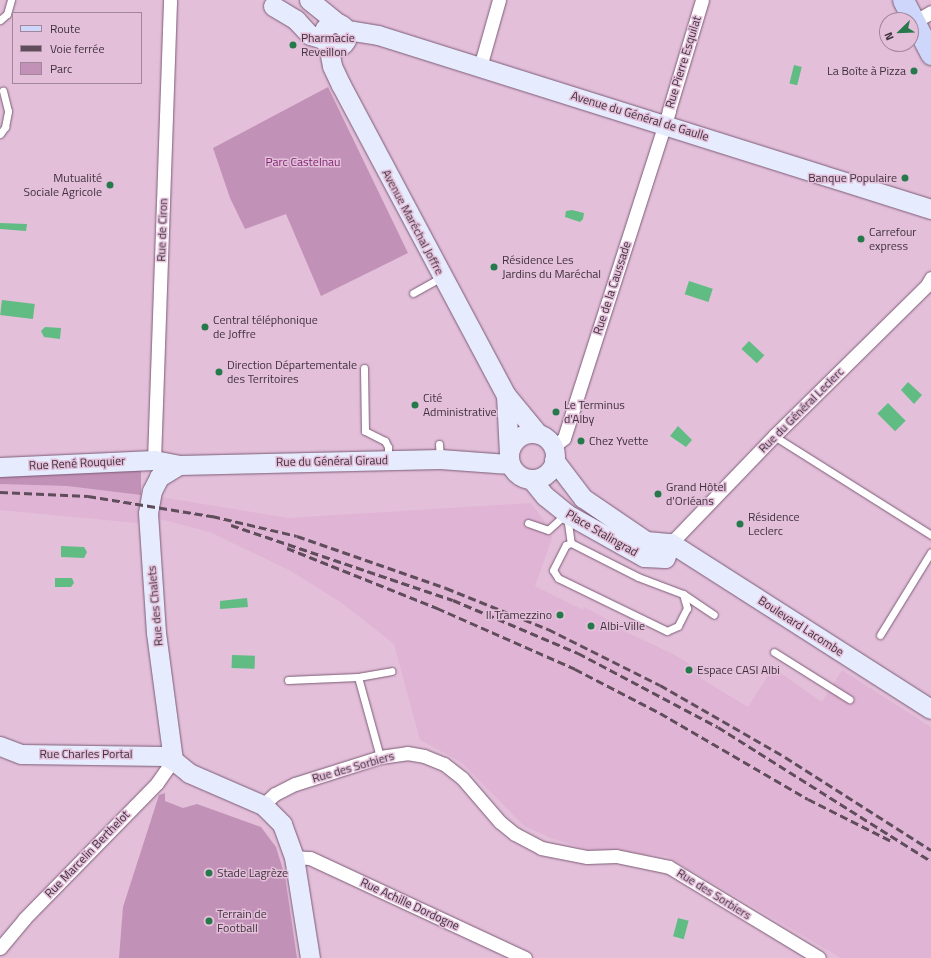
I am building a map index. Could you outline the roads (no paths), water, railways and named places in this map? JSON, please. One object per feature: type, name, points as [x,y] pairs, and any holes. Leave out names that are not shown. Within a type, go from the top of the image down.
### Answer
[{"type":"main road","points":[[272,2],[296,20],[310,34],[336,48],[343,45],[348,38],[342,27],[309,0]]},
{"type":"main road","points":[[903,0],[922,17],[931,54]]},
{"type":"main road","name":"Avenue du Général de Gaulle","points":[[342,27],[378,35],[931,209]]},
{"type":"main road","name":"Avenue Maréchal Joffre","points":[[326,42],[332,66],[338,79],[506,395]]},
{"type":"main road","points":[[506,395],[553,454],[548,472],[531,479],[518,474],[510,459],[506,395]]},
{"type":"main road","points":[[510,459],[519,437],[538,434]]},
{"type":"main road","name":"Rue du Général Giraud","points":[[154,460],[179,465],[388,460],[440,452],[510,459]]},
{"type":"main road","name":"Place Stalingrad","points":[[553,454],[595,518]]},
{"type":"main road","name":"Rue René Rouquier","points":[[0,467],[154,460]]},
{"type":"main road","name":"Rue des Chalets","points":[[173,760],[156,633],[148,513],[152,492],[159,477],[179,465]]},
{"type":"main road","name":"Place Stalingrad","points":[[531,479],[545,496],[567,514],[595,518],[646,541],[671,543]]},
{"type":"main road","name":"Boulevard Lacombe","points":[[671,543],[931,709]]},
{"type":"main road","name":"Rue Charles Portal","points":[[0,746],[21,754],[147,754],[173,760]]},
{"type":"main road","points":[[173,760],[189,773],[263,805],[282,824],[294,857],[310,958]]},
{"type":"street","name":"Rue de Ciron","points":[[154,460],[170,0]]},
{"type":"street","points":[[480,67],[500,0]]},
{"type":"street","name":"Rue Pierre Esquilat","points":[[664,124],[702,0]]},
{"type":"street","name":"Rue de la Caussade","points":[[553,454],[564,438],[664,124]]},
{"type":"street","name":"Rue du Général Leclerc","points":[[671,543],[774,436],[927,285],[931,278]]},
{"type":"street","name":"Rue des Sorbiers","points":[[263,805],[275,794],[295,784],[380,757],[407,753],[424,756],[444,764],[473,788],[500,822],[515,834],[541,848],[581,856],[616,856],[669,867],[819,958]]},
{"type":"street","name":"Rue Marcelin Berthelot","points":[[0,948],[24,919],[157,783],[173,760]]},
{"type":"street","name":"Rue Achille Dordogne","points":[[294,857],[310,858],[525,958]]},
{"type":"lane","points":[[0,20],[7,14],[11,0]]},
{"type":"lane","points":[[0,134],[5,127],[8,110],[3,91]]},
{"type":"lane","points":[[413,293],[442,277]]},
{"type":"lane","points":[[364,368],[365,431],[385,441],[388,447],[388,460]]},
{"type":"lane","points":[[774,436],[931,535]]},
{"type":"lane","points":[[528,523],[548,530],[567,514]]},
{"type":"lane","points":[[567,514],[572,543]]},
{"type":"lane","points":[[683,594],[687,608],[678,626],[667,631],[558,578],[553,570],[566,545],[572,543],[638,577],[683,594],[714,615]]},
{"type":"lane","points":[[880,636],[931,552]]},
{"type":"lane","points":[[774,652],[849,699]]},
{"type":"lane","points":[[288,680],[358,677],[391,671]]},
{"type":"lane","points":[[358,677],[380,757]]},
{"type":"railway","points":[[0,492],[88,496],[212,516],[297,536],[446,588],[548,629],[660,685],[785,757],[931,850]]},
{"type":"railway","points":[[231,525],[453,600],[578,653],[718,727],[931,861]]},
{"type":"railway","points":[[287,548],[437,608],[575,669],[660,713],[808,799],[891,841]]},
{"type":"place","name":"Pharmacie Reveillon","points":[[293,45]]},
{"type":"place","name":"La Boîte à Pizza","points":[[914,71]]},
{"type":"place","name":"Banque Populaire","points":[[905,178]]},
{"type":"place","name":"Mutualité Sociale Agricole","points":[[110,185]]},
{"type":"place","name":"Carrefour express","points":[[861,239]]},
{"type":"place","name":"Résidence Les Jardins du Maréchal","points":[[494,267]]},
{"type":"place","name":"Central téléphonique de Joffre","points":[[205,327]]},
{"type":"place","name":"Direction Départementale des Territoires","points":[[219,372]]},
{"type":"place","name":"Cité Administrative","points":[[415,405]]},
{"type":"place","name":"Le Terminus d'Alby","points":[[556,412]]},
{"type":"place","name":"Chez Yvette","points":[[581,441]]},
{"type":"place","name":"Grand Hôtel d'Orléans","points":[[658,494]]},
{"type":"place","name":"Résidence Leclerc","points":[[740,524]]},
{"type":"place","name":"Il Tramezzino","points":[[560,615]]},
{"type":"place","name":"Albi-Ville","points":[[591,626]]},
{"type":"place","name":"Espace CASI Albi","points":[[689,670]]},
{"type":"place","name":"Stade Lagrèze","points":[[209,873]]},
{"type":"place","name":"Terrain de Football","points":[[209,921]]},
{"type":"park label","name":"Parc Castelnau","points":[[303,162]]}]
